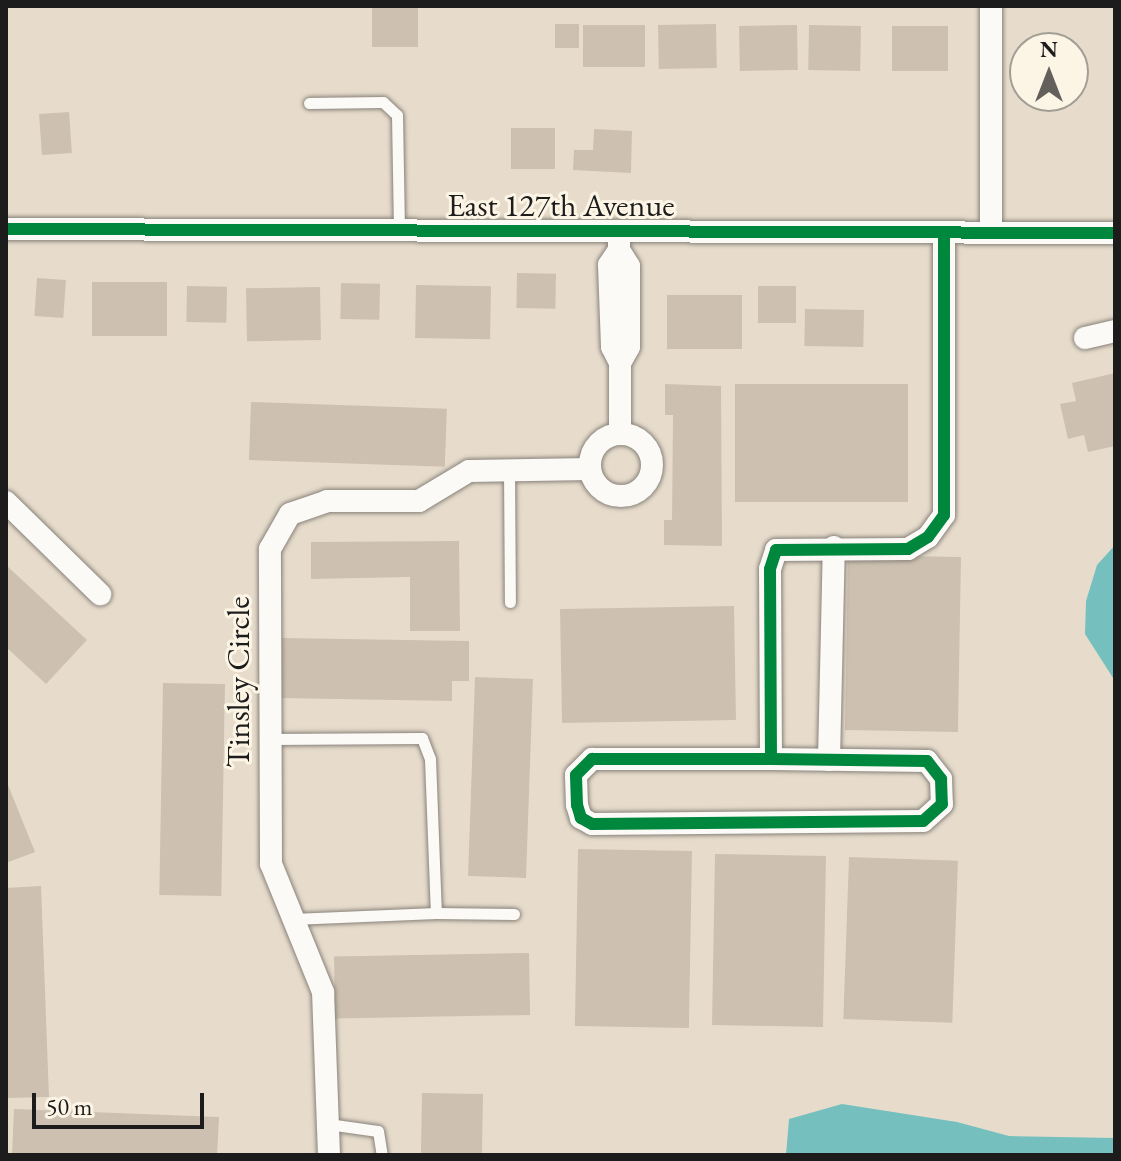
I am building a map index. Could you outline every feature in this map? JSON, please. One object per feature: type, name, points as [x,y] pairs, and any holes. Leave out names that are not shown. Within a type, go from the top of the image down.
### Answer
[{"type":"street","points":[[991,6],[991,232]]},
{"type":"street","name":"East 127th Avenue","points":[[6,229],[399,231],[619,241],[991,232],[1115,233]]},
{"type":"street","points":[[771,759],[770,569],[776,550],[834,547],[908,549],[928,537],[944,515],[944,234]]},
{"type":"street","points":[[619,241],[629,266],[629,347],[620,363],[620,434]]},
{"type":"street","points":[[1085,338],[1115,331]]},
{"type":"street","points":[[620,434],[647,448],[652,467],[644,486],[627,496],[606,493],[590,469],[594,449],[620,434]]},
{"type":"street","name":"Tinsley Circle","points":[[329,1155],[323,992],[271,864],[270,549],[290,514],[327,501],[419,501],[469,471],[590,469]]},
{"type":"street","points":[[6,502],[100,594]]},
{"type":"street","points":[[829,760],[834,547]]},
{"type":"street","points":[[592,759],[771,759],[927,761],[941,779],[942,804],[923,821],[592,824],[581,818],[577,805],[576,775],[592,759]]},
{"type":"lane","points":[[309,103],[383,102],[397,115],[399,231]]},
{"type":"lane","points":[[509,468],[510,602]]},
{"type":"lane","points":[[270,739],[422,738],[430,759],[436,913]]},
{"type":"lane","points":[[292,919],[436,913],[514,914]]},
{"type":"lane","points":[[328,1124],[378,1131],[382,1155]]},
{"type":"water","points":[[1115,545],[1115,681],[1085,634],[1086,601],[1097,565]]},
{"type":"water","points":[[842,1104],[957,1122],[1009,1136],[1115,1138],[1115,1155],[786,1155],[789,1119]]},
{"type":"building","points":[[372,6],[418,6],[418,47],[372,47]]},
{"type":"building","points":[[555,24],[579,24],[579,48],[555,48]]},
{"type":"building","points":[[716,24],[717,68],[659,69],[658,25]]},
{"type":"building","points":[[583,25],[645,25],[645,67],[583,67]]},
{"type":"building","points":[[797,25],[798,70],[740,71],[739,26]]},
{"type":"building","points":[[809,25],[861,26],[860,71],[808,70]]},
{"type":"building","points":[[892,26],[948,26],[948,71],[892,71]]},
{"type":"building","points":[[69,112],[72,153],[42,155],[39,114]]},
{"type":"building","points":[[511,128],[555,128],[555,169],[511,169]]},
{"type":"building","points":[[594,129],[632,131],[631,173],[573,170],[574,150],[593,150]]},
{"type":"building","points":[[517,273],[556,274],[555,309],[516,308]]},
{"type":"building","points":[[37,278],[66,280],[63,318],[34,316]]},
{"type":"building","points":[[92,282],[167,282],[167,336],[92,336]]},
{"type":"building","points":[[341,283],[380,284],[379,320],[340,319]]},
{"type":"building","points":[[416,285],[491,286],[490,339],[415,338]]},
{"type":"building","points":[[187,286],[227,287],[226,323],[186,322]]},
{"type":"building","points":[[758,286],[796,286],[796,323],[758,323]]},
{"type":"building","points":[[320,287],[321,340],[247,341],[246,288]]},
{"type":"building","points":[[667,295],[742,295],[742,349],[667,349]]},
{"type":"building","points":[[805,309],[864,310],[863,347],[804,346]]},
{"type":"building","points":[[1115,373],[1115,446],[1088,452],[1084,435],[1068,439],[1060,404],[1076,401],[1072,383]]},
{"type":"building","points":[[665,384],[721,386],[722,546],[664,545],[664,520],[672,520],[673,415],[665,415]]},
{"type":"building","points":[[735,384],[908,384],[908,502],[735,502]]},
{"type":"building","points":[[251,402],[447,409],[445,467],[249,460]]},
{"type":"building","points":[[459,541],[460,631],[410,631],[410,577],[311,579],[311,542]]},
{"type":"building","points":[[848,555],[961,557],[958,732],[845,730]]},
{"type":"building","points":[[6,565],[87,640],[46,684],[6,647]]},
{"type":"building","points":[[734,606],[736,720],[562,723],[560,609]]},
{"type":"building","points":[[282,638],[469,641],[469,681],[452,681],[452,701],[281,698]]},
{"type":"building","points":[[475,677],[533,679],[526,878],[468,876]]},
{"type":"building","points":[[163,683],[225,684],[221,896],[159,895]]},
{"type":"building","points":[[6,780],[35,852],[6,863]]},
{"type":"building","points":[[578,849],[692,851],[689,1028],[575,1026]]},
{"type":"building","points":[[715,854],[826,856],[823,1027],[712,1025]]},
{"type":"building","points":[[849,857],[958,861],[952,1023],[843,1019]]},
{"type":"building","points":[[41,886],[49,1097],[6,1098],[6,888]]},
{"type":"building","points":[[529,953],[530,1015],[335,1018],[334,956]]},
{"type":"building","points":[[422,1093],[483,1094],[482,1155],[421,1155]]},
{"type":"building","points":[[14,1109],[219,1117],[217,1155],[12,1155]]},
{"type":"cycle path","points":[[6,229],[1115,233]]},
{"type":"cycle path","points":[[771,759],[927,761],[941,779],[942,804],[923,821],[592,824],[581,818],[577,805],[576,775],[592,759],[771,759],[770,569],[776,550],[908,549],[928,537],[944,515],[944,234]]}]
